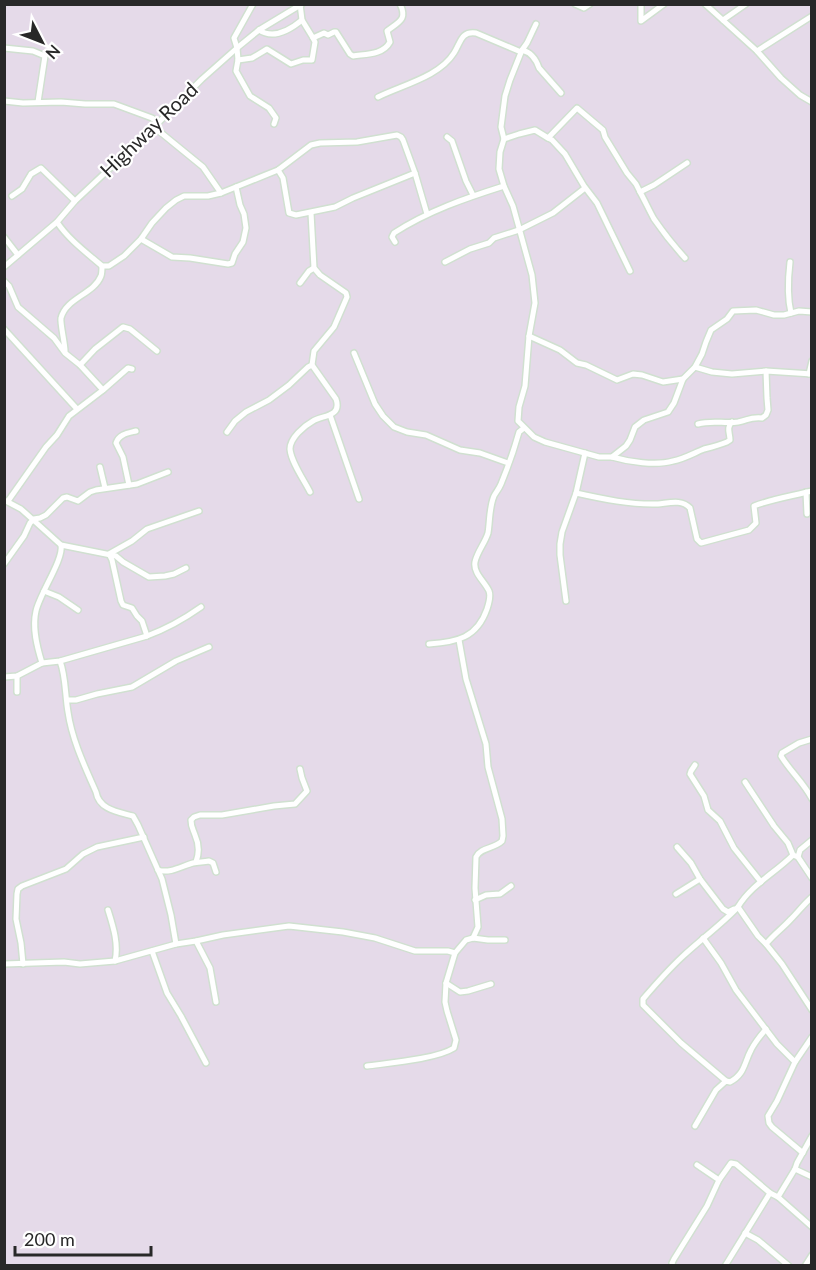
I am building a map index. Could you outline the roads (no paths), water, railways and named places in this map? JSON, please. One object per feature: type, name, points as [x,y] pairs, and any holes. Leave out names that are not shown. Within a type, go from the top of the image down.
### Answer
[{"type":"street","points":[[253,4],[234,38],[238,60],[236,71],[250,96],[274,114],[276,118],[274,124]]},
{"type":"street","points":[[313,38],[324,33],[327,35],[336,32],[353,56],[382,51],[390,42],[387,31],[404,15],[400,4]]},
{"type":"street","points":[[574,4],[584,8],[590,4]]},
{"type":"street","points":[[641,4],[641,21],[664,4]]},
{"type":"street","points":[[705,4],[758,51],[781,78],[800,95],[812,102]]},
{"type":"street","points":[[723,20],[742,9],[746,4]]},
{"type":"street","points":[[301,5],[302,21],[315,42],[312,60],[291,64],[267,49],[262,32],[285,32],[302,21]]},
{"type":"street","name":"Highway Road","points":[[4,267],[57,222],[75,201],[237,48],[301,5]]},
{"type":"street","points":[[758,51],[812,16]]},
{"type":"street","points":[[537,24],[522,51],[505,96],[501,127],[504,139],[500,152],[499,169],[513,206],[532,275],[536,303],[529,336],[525,386],[520,397],[518,421],[534,437],[599,458],[612,457],[664,463],[727,442],[730,440],[728,430],[732,422]]},
{"type":"street","points":[[378,97],[417,81],[437,69],[454,54],[460,41],[468,32],[526,51],[561,93]]},
{"type":"street","points":[[4,48],[33,51],[45,56],[38,102]]},
{"type":"street","points":[[238,60],[252,58],[267,49]]},
{"type":"street","points":[[4,101],[114,104],[152,118],[156,122],[154,127],[202,167],[221,193]]},
{"type":"street","points":[[548,138],[577,108],[603,130],[605,137],[627,173],[636,183],[655,219],[685,258]]},
{"type":"street","points":[[504,139],[535,130],[552,140],[565,154],[585,188],[597,203],[630,271]]},
{"type":"street","points":[[57,222],[82,249],[102,266],[109,266],[124,256],[141,239],[166,208],[184,196],[208,196],[236,187],[278,170],[311,145],[357,142],[397,135],[403,140],[416,173],[427,214]]},
{"type":"street","points":[[447,137],[452,141],[473,195]]},
{"type":"street","points":[[640,192],[687,163]]},
{"type":"street","points":[[12,196],[22,189],[31,174],[42,168],[75,201]]},
{"type":"street","points":[[278,170],[283,178],[290,213],[296,215],[335,207],[416,173]]},
{"type":"street","points":[[395,242],[392,237],[394,233],[427,214],[473,195],[504,186]]},
{"type":"street","points":[[141,239],[172,257],[232,263],[243,242],[246,228],[236,187]]},
{"type":"street","points":[[445,262],[553,213],[585,188]]},
{"type":"street","points":[[310,492],[291,455],[290,447],[293,439],[306,426],[314,420],[330,415],[337,408],[336,399],[312,365],[314,351],[334,327],[347,297],[346,293],[320,275],[314,268],[311,213]]},
{"type":"street","points":[[4,237],[18,255]]},
{"type":"street","points":[[790,262],[788,280],[791,313]]},
{"type":"street","points":[[65,353],[61,320],[65,309],[100,278],[102,266]]},
{"type":"street","points":[[300,283],[314,268]]},
{"type":"street","points":[[4,281],[9,286],[18,307],[54,338],[65,353],[80,365],[103,390]]},
{"type":"street","points":[[612,457],[626,446],[635,428],[644,420],[668,412],[683,380],[695,367],[702,354],[711,330],[727,319],[733,311],[756,310],[774,315],[799,311],[812,312]]},
{"type":"street","points":[[80,365],[95,349],[123,327],[130,329],[157,351]]},
{"type":"street","points":[[4,329],[77,409]]},
{"type":"street","points":[[529,336],[560,350],[578,363],[617,380],[633,374],[663,382],[683,380]]},
{"type":"street","points":[[354,353],[375,404],[383,417],[394,427],[426,435],[460,450],[480,453],[508,463]]},
{"type":"street","points":[[695,367],[732,374],[766,371],[810,374],[812,361]]},
{"type":"street","points":[[227,432],[246,412],[269,400],[312,365]]},
{"type":"street","points":[[132,369],[128,368],[123,371],[69,416],[57,435],[6,500],[34,519],[61,544],[116,556],[149,577],[174,574],[186,568]]},
{"type":"street","points":[[698,424],[739,422],[751,417],[766,416],[768,410],[766,371]]},
{"type":"street","points":[[330,415],[359,499]]},
{"type":"street","points":[[429,644],[450,643],[467,636],[477,628],[486,613],[490,598],[489,592],[475,568],[475,562],[488,534],[494,496],[519,432],[524,429]]},
{"type":"street","points":[[129,485],[123,457],[116,443],[124,434],[136,431]]},
{"type":"street","points":[[566,601],[560,544],[576,493],[585,453]]},
{"type":"street","points":[[100,467],[105,488]]},
{"type":"street","points":[[4,564],[24,536],[30,523],[46,515],[63,498],[78,501],[90,492],[137,484],[168,472]]},
{"type":"street","points":[[576,493],[636,503],[683,502],[690,508],[697,539],[701,543],[749,530],[756,523],[754,506],[765,501],[809,492],[807,514]]},
{"type":"street","points":[[109,554],[147,529],[199,511]]},
{"type":"street","points":[[42,663],[36,643],[35,614],[62,553],[61,544]]},
{"type":"street","points":[[109,554],[121,601],[123,605],[132,608],[142,621],[147,636]]},
{"type":"street","points":[[44,591],[59,597],[78,610]]},
{"type":"street","points":[[4,677],[17,676],[42,663],[60,661],[147,636],[201,607]]},
{"type":"street","points":[[459,640],[466,679],[486,744],[488,767],[503,830],[502,841],[498,845],[478,853],[475,866],[478,927],[473,938]]},
{"type":"street","points":[[67,700],[132,687],[176,661],[209,647]]},
{"type":"street","points":[[60,661],[64,671],[68,714],[97,798],[103,805],[116,812],[133,816],[162,879],[176,944]]},
{"type":"street","points":[[16,692],[17,676]]},
{"type":"street","points":[[812,739],[798,743],[782,753],[788,767],[810,791],[812,799]]},
{"type":"street","points":[[695,765],[690,774],[704,796],[707,807],[720,821],[734,848],[761,882]]},
{"type":"street","points":[[196,862],[198,846],[191,825],[194,817],[207,814],[222,815],[281,804],[296,804],[307,791],[300,769]]},
{"type":"street","points":[[745,782],[812,878]]},
{"type":"street","points":[[23,964],[16,919],[18,889],[66,869],[82,854],[97,847],[144,837]]},
{"type":"street","points":[[765,1029],[752,1049],[744,1069],[737,1078],[730,1082],[681,1043],[643,1005],[643,999],[681,958],[727,918],[761,882],[812,840]]},
{"type":"street","points":[[677,847],[723,909],[728,912],[738,907]]},
{"type":"street","points":[[158,870],[165,872],[196,862],[211,862],[216,872]]},
{"type":"street","points":[[162,879],[165,872]]},
{"type":"street","points":[[676,894],[700,879]]},
{"type":"street","points":[[476,900],[486,895],[500,894],[511,885]]},
{"type":"street","points":[[766,944],[812,897]]},
{"type":"street","points":[[738,907],[758,936],[782,964],[812,1010]]},
{"type":"street","points":[[108,910],[117,953],[115,961]]},
{"type":"street","points":[[4,964],[64,962],[80,964],[115,961],[176,944],[290,926],[353,934],[415,951],[454,953]]},
{"type":"street","points":[[367,1066],[423,1058],[454,1048],[456,1040],[445,1002],[446,983],[454,953],[466,940],[473,938],[506,940]]},
{"type":"street","points":[[703,938],[721,963],[732,985],[765,1029],[795,1062]]},
{"type":"street","points":[[196,941],[210,968],[216,1002]]},
{"type":"street","points":[[152,951],[167,993],[206,1063]]},
{"type":"street","points":[[446,983],[459,992],[491,984]]},
{"type":"street","points":[[803,1153],[772,1127],[768,1116],[795,1062],[812,1036]]},
{"type":"street","points":[[695,1126],[716,1090],[726,1081]]},
{"type":"street","points":[[778,1197],[812,1136]]},
{"type":"street","points":[[673,1266],[674,1259],[731,1163],[736,1164],[778,1197],[812,1227]]},
{"type":"street","points":[[697,1165],[719,1180]]},
{"type":"street","points":[[795,1169],[812,1177]]},
{"type":"street","points":[[725,1266],[770,1193]]},
{"type":"street","points":[[745,1233],[758,1240],[789,1266]]},
{"type":"street","points":[[805,1266],[812,1255]]}]
